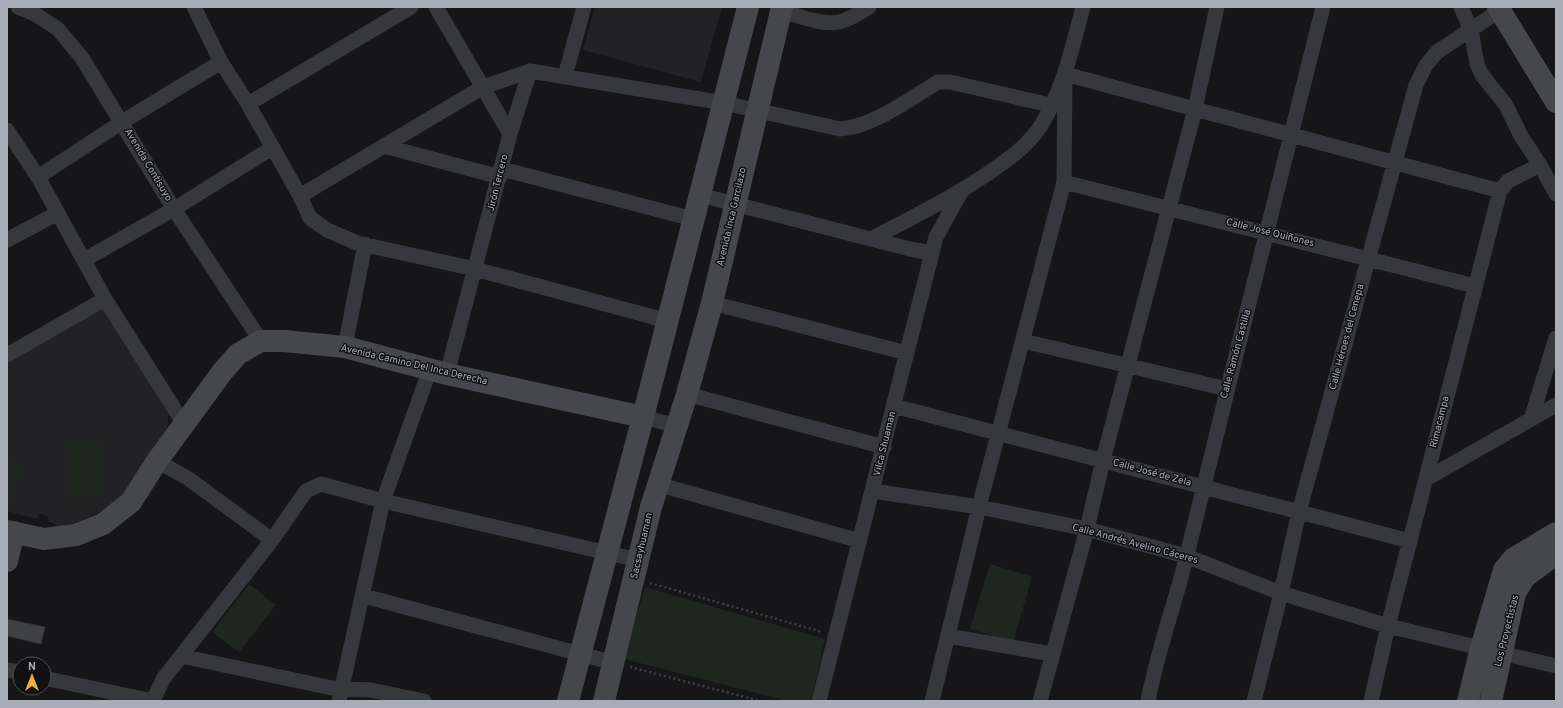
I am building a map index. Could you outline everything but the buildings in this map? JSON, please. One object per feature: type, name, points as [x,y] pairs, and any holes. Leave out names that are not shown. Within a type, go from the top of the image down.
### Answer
[{"type":"main road","points":[[568,701],[643,417],[748,7]]},
{"type":"main road","points":[[1501,8],[1556,101]]},
{"type":"main road","name":"Avenida Inca Garcilazo","points":[[677,426],[712,303],[781,9]]},
{"type":"main road","points":[[7,561],[10,531],[44,539],[76,535],[103,524],[131,502],[157,461],[223,371],[238,354],[260,341]]},
{"type":"main road","name":"Avenida Camino Del Inca Derecha","points":[[260,341],[284,341],[345,347],[438,372],[643,417]]},
{"type":"main road","name":"Sacsayhuaman","points":[[604,701],[657,484],[677,426]]},
{"type":"main road","points":[[1468,701],[1491,650],[1504,570],[1508,564],[1556,533]]},
{"type":"main road","name":"Los Proyectistas","points":[[1491,701],[1491,650],[1515,593],[1525,577],[1556,554]]},
{"type":"street","name":"Avenida Contisuyo","points":[[18,7],[35,14],[58,29],[82,58],[174,209],[260,341]]},
{"type":"street","points":[[248,104],[411,7]]},
{"type":"street","points":[[436,7],[510,134]]},
{"type":"street","points":[[565,76],[584,7]]},
{"type":"street","points":[[781,9],[828,24],[838,23],[849,19],[869,7]]},
{"type":"street","points":[[871,239],[961,192],[1006,161],[1030,141],[1040,126],[1065,74],[1083,7]]},
{"type":"street","points":[[1040,701],[1087,529],[1103,460],[1196,109],[1217,7]]},
{"type":"street","name":"Calle Ramón Castilla","points":[[1148,701],[1268,233],[1323,7]]},
{"type":"street","points":[[1461,7],[1471,30],[1477,64],[1482,75],[1506,105],[1521,136],[1540,165],[1556,194]]},
{"type":"street","name":"Calle Héroes del Cenepa","points":[[1254,701],[1281,593],[1299,512],[1416,85],[1426,65],[1437,52],[1501,8]]},
{"type":"street","points":[[199,9],[221,62],[248,104],[300,196],[310,218],[327,230],[365,244],[475,269],[668,320]]},
{"type":"street","points":[[38,177],[122,122],[221,62]]},
{"type":"street","points":[[300,196],[483,87],[530,71],[724,103],[840,129],[852,128],[867,123],[938,82],[950,82],[1050,105]]},
{"type":"street","name":"Jirón Tercero","points":[[340,695],[364,596],[383,501],[438,372],[475,269],[510,134],[530,71]]},
{"type":"street","points":[[1065,74],[1500,191],[1508,181],[1540,165]]},
{"type":"street","points":[[932,701],[979,507],[1064,182],[1065,74]]},
{"type":"street","points":[[7,130],[38,177],[105,299],[184,424]]},
{"type":"street","points":[[384,146],[693,219]]},
{"type":"street","points":[[84,260],[174,209],[272,148]]},
{"type":"street","name":"Calle José Quiñones","points":[[1064,182],[1475,286]]},
{"type":"street","name":"Rimacampa","points":[[1371,701],[1388,626],[1500,191]]},
{"type":"street","name":"Vilca Shuaman","points":[[819,701],[936,237],[961,192]]},
{"type":"street","points":[[700,195],[871,239],[932,253]]},
{"type":"street","points":[[7,240],[58,213]]},
{"type":"street","points":[[345,347],[365,244]]},
{"type":"street","points":[[7,355],[105,299]]},
{"type":"street","points":[[712,303],[907,353]]},
{"type":"street","points":[[1531,419],[1556,338]]},
{"type":"street","points":[[1023,341],[1227,389]]},
{"type":"street","points":[[687,394],[884,448]]},
{"type":"street","points":[[1426,479],[1556,405]]},
{"type":"street","name":"Calle José de Zela","points":[[894,406],[1410,541]]},
{"type":"street","points":[[643,417],[677,426]]},
{"type":"street","points":[[157,461],[188,479],[272,540]]},
{"type":"street","points":[[52,680],[153,701],[163,679],[272,540],[306,491],[321,484],[383,501],[607,554],[636,569]]},
{"type":"street","points":[[657,484],[860,541]]},
{"type":"street","name":"Calle Andrés Avelino Cáceres","points":[[873,491],[979,507],[1087,529],[1186,556],[1281,593],[1388,626],[1556,666]]},
{"type":"street","points":[[364,596],[614,663]]},
{"type":"street","points":[[948,636],[1052,654]]},
{"type":"street","points":[[181,656],[340,695],[371,690],[424,701]]},
{"type":"path","points":[[636,569],[836,636]]},
{"type":"path","points":[[614,663],[760,701]]},
{"type":"shaded area","points":[[595,7],[722,7],[701,82],[583,50]]},
{"type":"shaded area","points":[[97,305],[107,308],[169,412],[167,429],[124,499],[66,529],[49,522],[48,516],[39,514],[37,519],[7,511],[7,357]]},
{"type":"shaded area","points":[[68,439],[100,439],[101,497],[69,498]]},
{"type":"shaded area","points":[[7,459],[23,464],[11,502],[7,501]]},
{"type":"shaded area","points":[[990,564],[1032,577],[1013,642],[970,629]]},
{"type":"shaded area","points":[[249,584],[276,605],[239,652],[212,632]]},
{"type":"shaded area","points":[[645,587],[825,639],[811,701],[787,701],[624,659]]}]
